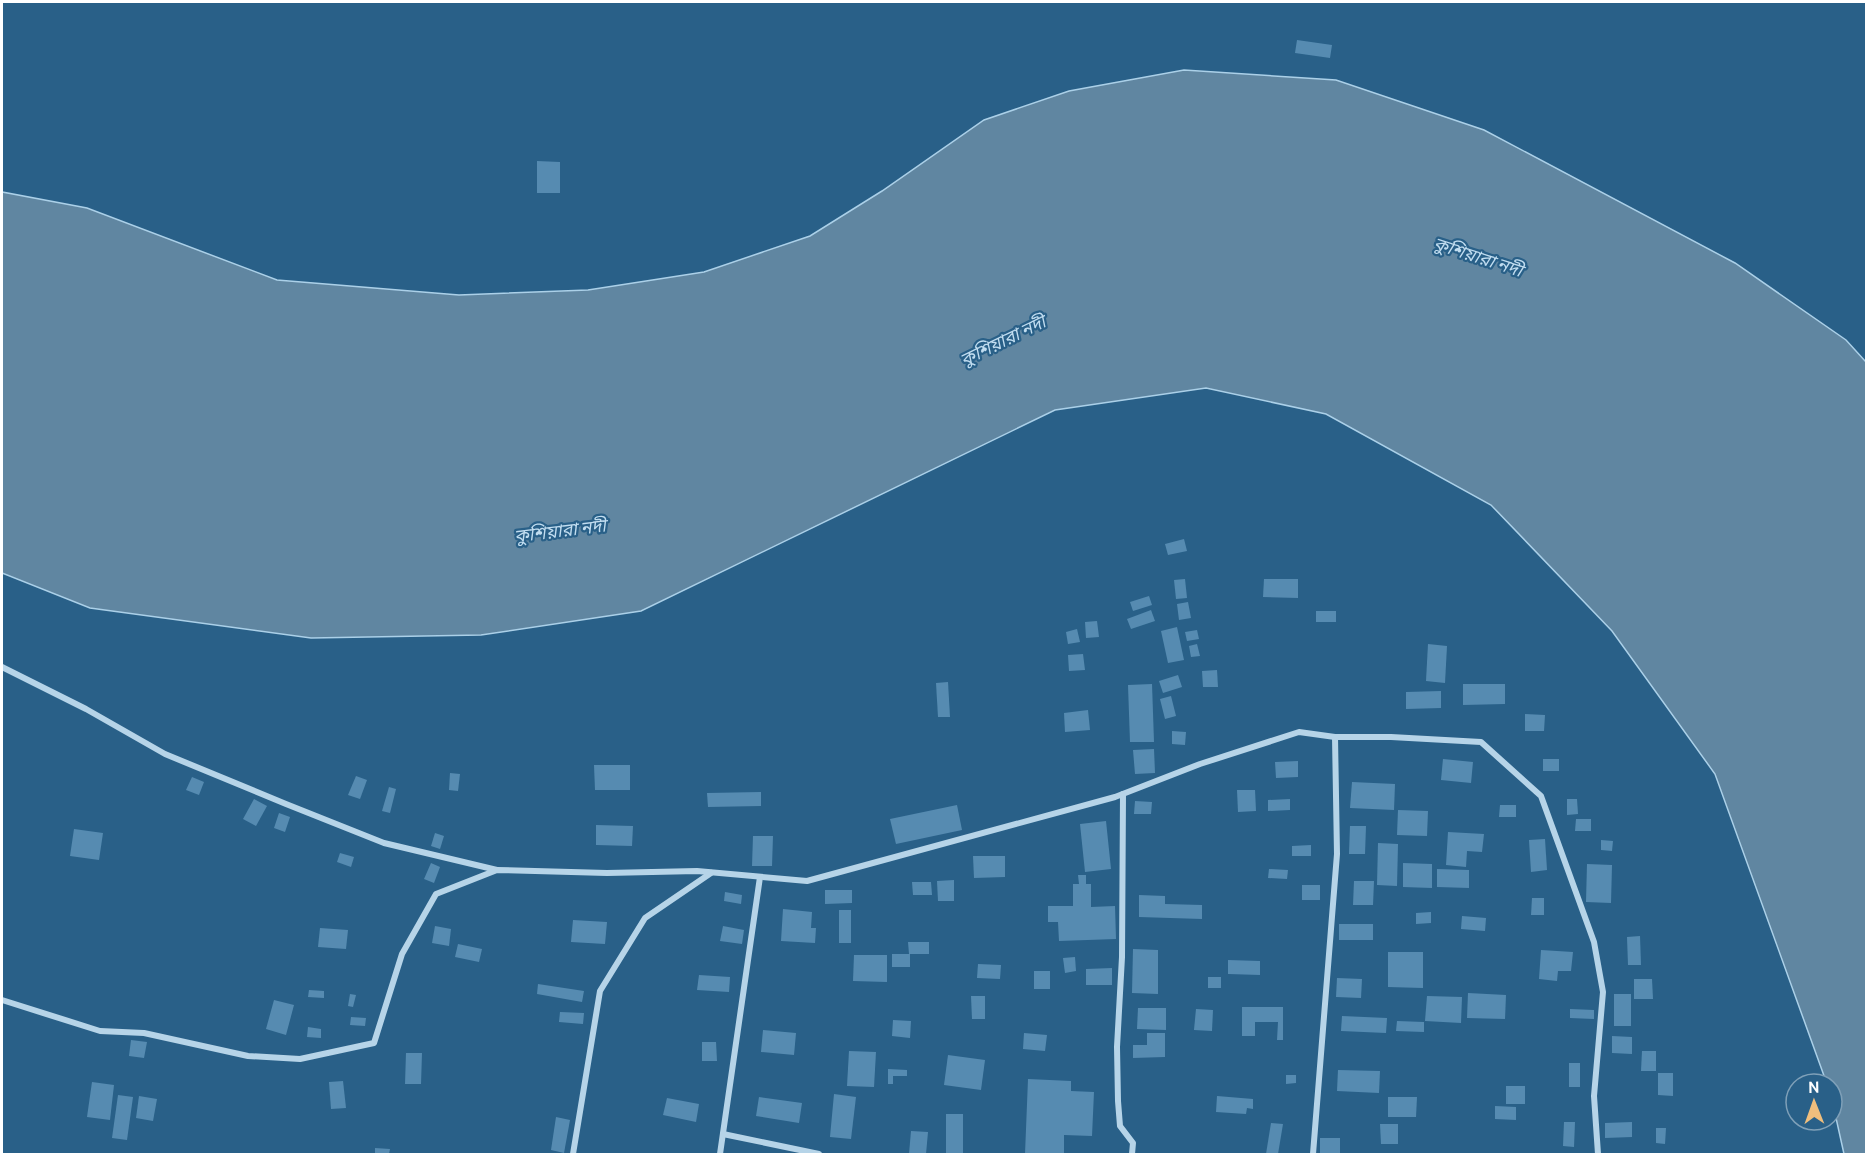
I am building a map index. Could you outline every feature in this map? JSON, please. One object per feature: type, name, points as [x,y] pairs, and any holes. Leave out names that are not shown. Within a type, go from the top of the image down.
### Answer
[{"type":"street","points":[[2,667],[86,709],[165,754],[286,804],[384,843],[497,870],[711,872],[807,881],[1123,794],[1200,764],[1299,732],[1335,737],[1391,737],[1481,742],[1541,796],[1594,942],[1603,992],[1594,1096],[1598,1155]]},
{"type":"street","points":[[1313,1155],[1337,854],[1335,737]]},
{"type":"street","points":[[1123,794],[1118,1101],[1120,1126],[1133,1143],[1132,1155]]},
{"type":"street","points":[[2,1000],[100,1031],[144,1033],[248,1056],[300,1059],[374,1043],[402,954],[436,894],[497,870]]},
{"type":"street","points":[[573,1155],[600,991],[645,918],[711,872]]},
{"type":"street","points":[[720,1155],[760,877]]},
{"type":"street","points":[[723,1134],[819,1155]]},
{"type":"water","name":"কুশিয়ারা নদী","points":[[1184,70],[1336,80],[1484,130],[1735,263],[1846,340],[1866,362],[1866,1154],[1844,1154],[1839,1132],[1844,1132],[1844,1072],[1823,1072],[1715,774],[1612,631],[1491,505],[1326,414],[1206,388],[1055,410],[641,611],[481,635],[311,638],[90,608],[2,573],[2,192],[87,208],[277,280],[459,295],[588,290],[704,272],[810,236],[882,191],[984,120],[1069,91]]},
{"type":"building","points":[[1297,40],[1332,45],[1330,58],[1295,53]]},
{"type":"building","points":[[537,161],[560,162],[560,193],[537,193]]},
{"type":"building","points":[[1184,539],[1187,551],[1168,555],[1165,544]]},
{"type":"building","points":[[1185,579],[1187,598],[1176,599],[1174,580]]},
{"type":"building","points":[[1264,579],[1298,579],[1298,598],[1263,597]]},
{"type":"building","points":[[1149,596],[1152,605],[1133,611],[1130,602]]},
{"type":"building","points":[[1188,602],[1191,618],[1179,620],[1177,604]]},
{"type":"building","points":[[1151,610],[1155,621],[1131,629],[1127,619]]},
{"type":"building","points":[[1316,611],[1336,611],[1336,622],[1316,622]]},
{"type":"building","points":[[1097,621],[1099,637],[1086,638],[1085,622]]},
{"type":"building","points":[[1177,627],[1184,660],[1168,663],[1161,631]]},
{"type":"building","points":[[1077,629],[1080,642],[1068,644],[1066,632]]},
{"type":"building","points":[[1197,630],[1199,639],[1187,641],[1185,632]]},
{"type":"building","points":[[1197,644],[1200,656],[1191,657],[1189,646]]},
{"type":"building","points":[[1428,644],[1447,646],[1445,683],[1426,681]]},
{"type":"building","points":[[1083,654],[1085,670],[1069,671],[1068,655]]},
{"type":"building","points":[[1217,670],[1218,687],[1203,687],[1202,671]]},
{"type":"building","points":[[1178,675],[1182,687],[1163,693],[1159,681]]},
{"type":"building","points":[[948,682],[950,717],[938,717],[936,683]]},
{"type":"building","points":[[1152,684],[1154,742],[1130,742],[1128,685]]},
{"type":"building","points":[[1463,684],[1505,684],[1505,704],[1463,705]]},
{"type":"building","points":[[1441,691],[1441,708],[1406,709],[1406,692]]},
{"type":"building","points":[[1171,696],[1176,716],[1165,719],[1160,699]]},
{"type":"building","points":[[1088,710],[1090,730],[1065,732],[1064,713]]},
{"type":"building","points":[[1525,714],[1545,715],[1544,731],[1525,731]]},
{"type":"building","points":[[1172,731],[1186,732],[1185,745],[1172,744]]},
{"type":"building","points":[[1154,749],[1155,773],[1135,774],[1133,750]]},
{"type":"building","points":[[1443,759],[1473,762],[1471,783],[1441,780]]},
{"type":"building","points":[[1543,759],[1559,759],[1559,771],[1543,771]]},
{"type":"building","points":[[1298,761],[1298,777],[1276,778],[1275,762]]},
{"type":"building","points":[[594,765],[630,765],[630,790],[595,790]]},
{"type":"building","points":[[450,773],[460,774],[458,791],[449,790]]},
{"type":"building","points":[[356,776],[367,780],[360,799],[348,795]]},
{"type":"building","points":[[192,777],[204,782],[199,795],[186,790]]},
{"type":"building","points":[[1352,782],[1395,784],[1394,810],[1350,808]]},
{"type":"building","points":[[389,787],[396,789],[390,813],[382,811]]},
{"type":"building","points":[[1237,790],[1255,790],[1256,811],[1238,812]]},
{"type":"building","points":[[761,792],[761,806],[708,807],[707,793]]},
{"type":"building","points":[[254,799],[267,806],[256,826],[243,819]]},
{"type":"building","points":[[1290,799],[1290,810],[1268,811],[1268,800]]},
{"type":"building","points":[[1567,799],[1577,799],[1578,814],[1567,815]]},
{"type":"building","points":[[1135,801],[1152,802],[1151,814],[1134,814]]},
{"type":"building","points":[[957,805],[962,830],[896,844],[890,819]]},
{"type":"building","points":[[1500,805],[1516,805],[1516,817],[1499,817]]},
{"type":"building","points":[[1398,810],[1428,811],[1427,836],[1397,835]]},
{"type":"building","points":[[279,813],[290,817],[285,832],[274,828]]},
{"type":"building","points":[[1576,819],[1591,819],[1591,831],[1575,831]]},
{"type":"building","points":[[1106,821],[1111,869],[1085,872],[1080,824]]},
{"type":"building","points":[[596,825],[633,826],[632,846],[596,845]]},
{"type":"building","points":[[1350,826],[1366,826],[1365,854],[1349,854]]},
{"type":"building","points":[[74,829],[103,833],[99,860],[70,856]]},
{"type":"building","points":[[1448,832],[1484,834],[1482,852],[1467,851],[1466,867],[1446,865]]},
{"type":"building","points":[[435,833],[444,836],[440,849],[431,846]]},
{"type":"building","points":[[753,836],[773,836],[772,866],[752,866]]},
{"type":"building","points":[[1545,839],[1547,870],[1531,872],[1529,840]]},
{"type":"building","points":[[1601,840],[1613,841],[1612,851],[1601,850]]},
{"type":"building","points":[[1378,843],[1398,844],[1397,886],[1377,885]]},
{"type":"building","points":[[1311,845],[1311,856],[1292,856],[1292,846]]},
{"type":"building","points":[[340,853],[354,857],[351,867],[337,862]]},
{"type":"building","points":[[973,856],[1005,856],[1005,877],[974,878]]},
{"type":"building","points":[[431,863],[440,867],[434,883],[424,879]]},
{"type":"building","points":[[1403,863],[1432,864],[1432,888],[1403,887]]},
{"type":"building","points":[[1587,864],[1612,865],[1611,903],[1586,902]]},
{"type":"building","points":[[1269,869],[1288,870],[1287,879],[1268,878]]},
{"type":"building","points":[[1437,869],[1469,870],[1469,888],[1437,887]]},
{"type":"building","points":[[1078,875],[1086,875],[1086,884],[1091,884],[1091,907],[1115,906],[1116,939],[1059,941],[1058,922],[1048,922],[1048,906],[1073,906],[1073,884],[1079,884]]},
{"type":"building","points":[[954,880],[954,901],[938,901],[937,881]]},
{"type":"building","points":[[1354,881],[1374,881],[1373,905],[1353,905]]},
{"type":"building","points":[[912,882],[931,882],[932,895],[913,895]]},
{"type":"building","points":[[1302,885],[1320,885],[1320,900],[1302,900]]},
{"type":"building","points":[[825,890],[852,890],[852,903],[825,904]]},
{"type":"building","points":[[725,892],[742,895],[741,904],[724,901]]},
{"type":"building","points":[[1139,895],[1165,896],[1165,904],[1202,905],[1202,919],[1139,917]]},
{"type":"building","points":[[1532,898],[1544,898],[1544,915],[1531,915]]},
{"type":"building","points":[[783,909],[812,912],[811,928],[816,928],[815,943],[781,941]]},
{"type":"building","points":[[839,910],[851,910],[851,943],[839,943]]},
{"type":"building","points":[[1431,912],[1431,923],[1416,924],[1416,913]]},
{"type":"building","points":[[1462,916],[1486,918],[1485,931],[1461,929]]},
{"type":"building","points":[[573,920],[607,922],[605,944],[571,942]]},
{"type":"building","points":[[1339,924],[1373,924],[1373,940],[1339,940]]},
{"type":"building","points":[[435,926],[451,929],[449,946],[432,943]]},
{"type":"building","points":[[723,926],[744,930],[742,944],[720,941]]},
{"type":"building","points":[[320,928],[348,930],[346,949],[318,947]]},
{"type":"building","points":[[1640,936],[1641,965],[1628,965],[1627,937]]},
{"type":"building","points":[[908,942],[929,942],[929,954],[910,954],[910,967],[892,967],[892,954],[909,954]]},
{"type":"building","points":[[458,944],[482,949],[479,962],[455,957]]},
{"type":"building","points":[[1133,949],[1158,950],[1158,994],[1132,993]]},
{"type":"building","points":[[1541,950],[1573,952],[1571,971],[1558,971],[1557,981],[1539,979]]},
{"type":"building","points":[[1388,952],[1423,952],[1423,988],[1388,987]]},
{"type":"building","points":[[854,955],[887,955],[887,982],[853,981]]},
{"type":"building","points":[[1075,957],[1076,971],[1065,973],[1063,958]]},
{"type":"building","points":[[1228,960],[1260,961],[1260,975],[1228,974]]},
{"type":"building","points":[[978,964],[1001,965],[1000,979],[977,978]]},
{"type":"building","points":[[1112,968],[1112,985],[1086,985],[1086,969]]},
{"type":"building","points":[[1034,971],[1050,971],[1050,989],[1034,989]]},
{"type":"building","points":[[699,975],[730,977],[729,992],[697,990]]},
{"type":"building","points":[[1208,977],[1221,977],[1221,988],[1208,988]]},
{"type":"building","points":[[1337,978],[1362,979],[1361,998],[1336,997]]},
{"type":"building","points":[[1634,979],[1652,979],[1653,999],[1634,999]]},
{"type":"building","points":[[538,984],[584,991],[582,1002],[537,994]]},
{"type":"building","points":[[309,990],[324,991],[324,998],[308,997]]},
{"type":"building","points":[[1468,993],[1506,995],[1505,1019],[1467,1018]]},
{"type":"building","points":[[350,994],[356,995],[353,1007],[348,1006]]},
{"type":"building","points":[[1614,994],[1631,994],[1631,1026],[1614,1026]]},
{"type":"building","points":[[971,996],[985,996],[985,1019],[972,1019]]},
{"type":"building","points":[[1427,996],[1462,997],[1461,1023],[1425,1021]]},
{"type":"building","points":[[274,1000],[294,1005],[286,1035],[266,1029]]},
{"type":"building","points":[[1242,1007],[1283,1007],[1283,1040],[1277,1040],[1278,1022],[1255,1022],[1255,1036],[1242,1036]]},
{"type":"building","points":[[1138,1008],[1166,1008],[1166,1030],[1137,1029]]},
{"type":"building","points":[[1196,1009],[1213,1010],[1212,1031],[1194,1030]]},
{"type":"building","points":[[1570,1009],[1594,1010],[1594,1019],[1570,1018]]},
{"type":"building","points":[[560,1012],[584,1013],[583,1024],[559,1022]]},
{"type":"building","points":[[1342,1016],[1387,1018],[1386,1033],[1341,1031]]},
{"type":"building","points":[[351,1017],[366,1018],[365,1026],[350,1025]]},
{"type":"building","points":[[893,1020],[911,1021],[910,1038],[892,1036]]},
{"type":"building","points":[[1397,1021],[1424,1022],[1424,1032],[1396,1031]]},
{"type":"building","points":[[308,1027],[321,1029],[321,1038],[307,1037]]},
{"type":"building","points":[[763,1030],[796,1033],[794,1055],[761,1052]]},
{"type":"building","points":[[1024,1033],[1047,1035],[1045,1051],[1023,1049]]},
{"type":"building","points":[[1147,1033],[1165,1033],[1165,1057],[1133,1058],[1133,1045],[1147,1045]]},
{"type":"building","points":[[1612,1036],[1632,1037],[1632,1054],[1612,1053]]},
{"type":"building","points":[[131,1040],[147,1042],[144,1058],[129,1056]]},
{"type":"building","points":[[702,1042],[716,1042],[717,1061],[702,1061]]},
{"type":"building","points":[[849,1051],[876,1052],[874,1087],[847,1086]]},
{"type":"building","points":[[1642,1051],[1656,1051],[1656,1071],[1641,1071]]},
{"type":"building","points":[[406,1053],[422,1053],[421,1084],[405,1084]]},
{"type":"building","points":[[948,1055],[985,1060],[981,1090],[944,1085]]},
{"type":"building","points":[[1569,1063],[1580,1063],[1580,1087],[1569,1087]]},
{"type":"building","points":[[888,1069],[907,1070],[907,1076],[893,1076],[893,1084],[888,1084]]},
{"type":"building","points":[[1338,1070],[1380,1071],[1379,1093],[1337,1091]]},
{"type":"building","points":[[1658,1073],[1673,1073],[1673,1096],[1658,1095]]},
{"type":"building","points":[[1286,1075],[1296,1075],[1296,1083],[1286,1084]]},
{"type":"building","points":[[1028,1079],[1071,1081],[1071,1091],[1094,1092],[1092,1136],[1064,1135],[1064,1154],[1025,1154]]},
{"type":"building","points":[[343,1081],[346,1108],[331,1109],[329,1082]]},
{"type":"building","points":[[92,1082],[114,1085],[110,1120],[87,1117]]},
{"type":"building","points":[[1506,1086],[1525,1086],[1525,1104],[1506,1104]]},
{"type":"building","points":[[834,1094],[856,1097],[851,1139],[830,1137]]},
{"type":"building","points":[[118,1095],[133,1097],[127,1140],[112,1138]]},
{"type":"building","points":[[139,1096],[157,1099],[153,1121],[136,1118]]},
{"type":"building","points":[[1217,1096],[1253,1099],[1253,1109],[1247,1108],[1246,1114],[1216,1112]]},
{"type":"building","points":[[759,1097],[802,1103],[799,1123],[756,1116]]},
{"type":"building","points":[[1388,1097],[1417,1097],[1416,1117],[1388,1117]]},
{"type":"building","points":[[667,1098],[699,1104],[696,1122],[663,1115]]},
{"type":"building","points":[[1495,1106],[1516,1107],[1516,1120],[1495,1119]]},
{"type":"building","points":[[946,1114],[963,1114],[963,1154],[946,1154]]},
{"type":"building","points":[[556,1117],[570,1120],[564,1153],[551,1150]]},
{"type":"building","points":[[1564,1122],[1575,1122],[1574,1147],[1563,1146]]},
{"type":"building","points":[[1632,1122],[1632,1137],[1605,1138],[1605,1123]]},
{"type":"building","points":[[1271,1123],[1283,1124],[1278,1154],[1266,1154]]},
{"type":"building","points":[[1380,1124],[1398,1124],[1398,1144],[1381,1144]]},
{"type":"building","points":[[1656,1128],[1666,1128],[1665,1144],[1656,1143]]},
{"type":"building","points":[[911,1131],[928,1132],[926,1154],[909,1154]]},
{"type":"building","points":[[1320,1138],[1340,1138],[1340,1154],[1320,1154]]},
{"type":"building","points":[[375,1148],[390,1149],[389,1154],[375,1154]]}]
